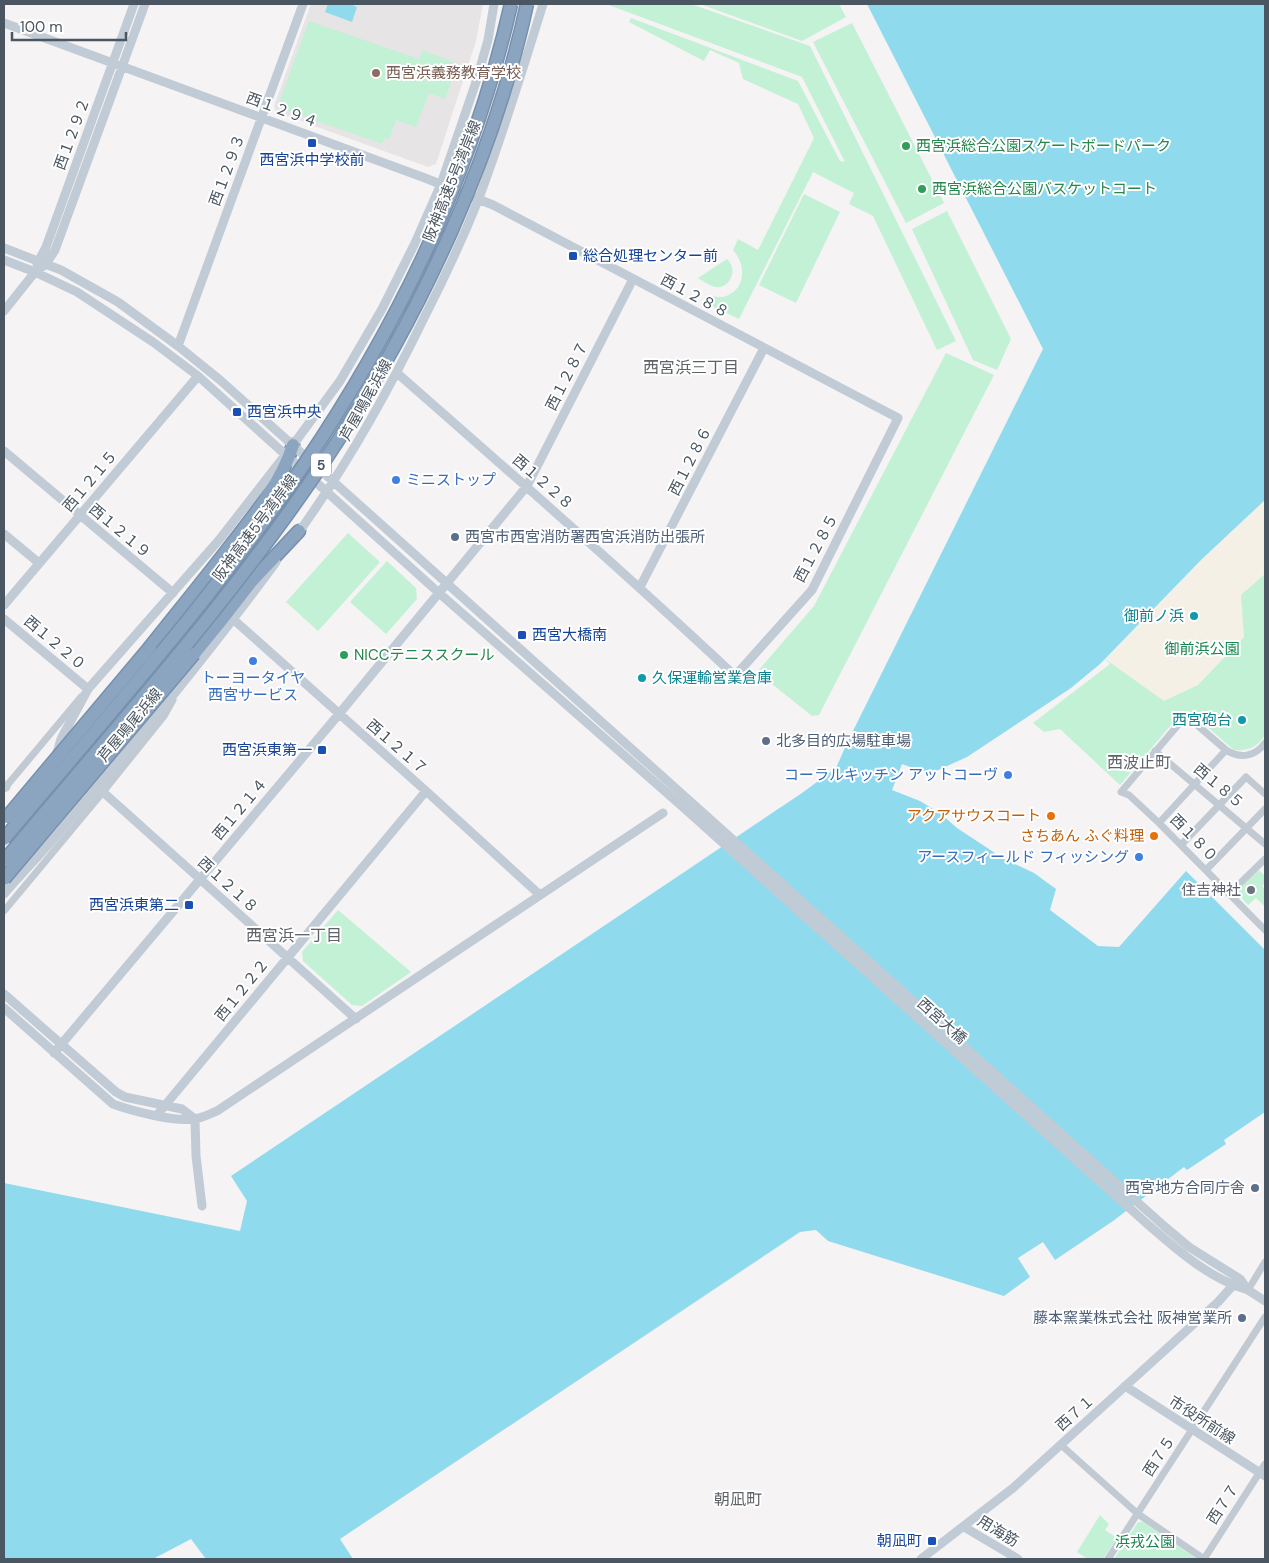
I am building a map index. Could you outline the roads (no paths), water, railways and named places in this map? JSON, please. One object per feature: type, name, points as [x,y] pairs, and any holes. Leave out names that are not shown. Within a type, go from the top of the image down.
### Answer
[{"type":"highway","name":"阪神高速5号湾岸線","points":[[4,838],[169,641],[251,538],[305,464],[359,378],[413,278],[458,177],[494,67],[511,4]]},
{"type":"highway","name":"阪神高速5号湾岸線","points":[[4,861],[262,549],[337,442],[373,384],[426,286],[472,183],[509,70],[527,4]]},
{"type":"highway","name":"5","points":[[4,821],[199,586],[272,490],[289,453]]},
{"type":"highway","points":[[10,880],[251,582],[299,531]]},
{"type":"street","name":"西１２９２","points":[[42,262],[134,4]]},
{"type":"street","name":"西１２９２","points":[[42,262],[55,250],[145,4]]},
{"type":"street","name":"西１２９３","points":[[178,346],[303,4]]},
{"type":"street","name":"芦屋鳴尾浜線","points":[[23,872],[61,739],[88,689],[174,593],[289,453],[340,381],[382,309],[415,243],[441,184],[476,82],[488,40],[494,4]]},
{"type":"street","name":"芦屋鳴尾浜線","points":[[4,894],[10,880],[31,865],[63,828],[234,620],[334,482],[359,441],[397,374],[438,289],[478,199],[515,94],[542,4]]},
{"type":"street","name":"西１２９４","points":[[4,23],[478,199]]},
{"type":"street","name":"西１２８８","points":[[478,199],[499,208],[898,418]]},
{"type":"street","points":[[4,248],[42,262],[74,277],[118,302],[220,380],[327,492],[439,593],[686,804]]},
{"type":"street","points":[[4,260],[78,292],[110,312],[171,354],[289,453],[334,482],[686,804]]},
{"type":"street","points":[[4,311],[42,262]]},
{"type":"street","name":"西１２８７","points":[[446,583],[527,486],[632,279]]},
{"type":"street","name":"西１２８６","points":[[640,587],[764,348]]},
{"type":"street","name":"西１２２８","points":[[397,374],[527,486],[640,587],[735,676]]},
{"type":"street","name":"西１２１５","points":[[4,605],[198,376]]},
{"type":"street","name":"西１２８５","points":[[735,676],[812,590],[898,418]]},
{"type":"street","name":"西１２１９","points":[[4,451],[174,593]]},
{"type":"street","points":[[4,534],[39,563]]},
{"type":"street","name":"西１２１４","points":[[54,1052],[339,714],[446,583]]},
{"type":"street","name":"西１２２０","points":[[4,619],[88,689]]},
{"type":"street","name":"西１２１７","points":[[234,620],[540,895]]},
{"type":"street","points":[[4,911],[164,716],[180,686]]},
{"type":"street","points":[[4,787],[88,689]]},
{"type":"street","points":[[1155,751],[1186,717],[1232,754],[1245,756],[1265,746]]},
{"type":"street","points":[[1159,823],[1226,750]]},
{"type":"street","name":"西１８５","points":[[1155,751],[1265,844]]},
{"type":"street","name":"西１８０","points":[[1155,751],[1121,792],[1129,795],[1159,823],[1265,930]]},
{"type":"street","points":[[1181,845],[1246,778],[1265,794]]},
{"type":"street","name":"西１２２２","points":[[158,1115],[287,956],[426,791]]},
{"type":"street","name":"西１２１８","points":[[103,792],[356,1019]]},
{"type":"street","name":"西宮大橋","points":[[686,804],[1164,1226],[1187,1250],[1237,1282]]},
{"type":"street","points":[[1206,870],[1265,809]]},
{"type":"street","points":[[4,1008],[113,1104],[181,1120],[195,1119],[217,1112],[663,813]]},
{"type":"street","points":[[1230,893],[1265,859]]},
{"type":"street","points":[[4,994],[116,1092],[125,1096],[182,1108],[195,1119],[196,1156],[202,1206]]},
{"type":"street","points":[[1248,1290],[1265,1262]]},
{"type":"street","points":[[1237,1282],[1265,1301]]},
{"type":"street","name":"西７１","points":[[921,1559],[1013,1488],[1218,1302],[1237,1282]]},
{"type":"street","name":"西７５","points":[[1108,1559],[1265,1317]]},
{"type":"street","name":"市役所前線","points":[[1124,1386],[1262,1474]]},
{"type":"street","points":[[1061,1445],[1138,1514],[1204,1559]]},
{"type":"street","name":"西７７","points":[[1204,1559],[1262,1474],[1265,1464]]},
{"type":"street","name":"用海筋","points":[[964,1527],[1018,1559]]},
{"type":"water","points":[[328,4],[350,4],[357,7],[352,22],[325,12]]},
{"type":"water","points":[[867,4],[1265,4],[1265,500],[1201,560],[1100,664],[1071,688],[967,757],[936,771],[921,771],[902,764],[892,790],[920,801],[1004,859],[1034,873],[1056,889],[1050,910],[1098,946],[1119,947],[1186,871],[1265,950],[1265,1112],[1224,1140],[1226,1144],[1187,1170],[1184,1167],[1113,1221],[1055,1260],[1043,1242],[1018,1258],[1030,1277],[1004,1296],[828,1241],[816,1230],[800,1232],[340,1539],[353,1559],[206,1559],[191,1539],[153,1559],[4,1559],[4,1183],[240,1231],[247,1201],[231,1176],[802,793],[836,768],[1043,349]]},
{"type":"place","name":"西宮浜義務教育学校","points":[[376,73]]},
{"type":"place","name":"西宮浜中学校前","points":[[312,143]]},
{"type":"place","name":"西宮浜総合公園スケートボードパーク","points":[[906,146]]},
{"type":"place","name":"西宮浜総合公園バスケットコート","points":[[922,189]]},
{"type":"place","name":"総合処理センター前","points":[[573,256]]},
{"type":"place","name":"西宮浜中央","points":[[237,412]]},
{"type":"place","name":"ミニストップ","points":[[396,480]]},
{"type":"place","name":"西宮市西宮消防署西宮浜消防出張所","points":[[455,537]]},
{"type":"place","name":"御前ノ浜","points":[[1194,616]]},
{"type":"place","name":"西宮大橋南","points":[[522,635]]},
{"type":"place","name":"NICCテニススクール","points":[[344,655]]},
{"type":"place","name":"トーヨータイヤ 西宮サービス","points":[[253,661]]},
{"type":"place","name":"久保運輸営業倉庫","points":[[642,678]]},
{"type":"place","name":"西宮砲台","points":[[1242,720]]},
{"type":"place","name":"北多目的広場駐車場","points":[[766,741]]},
{"type":"place","name":"西宮浜東第一","points":[[322,750]]},
{"type":"place","name":"コーラルキッチン アットコーヴ","points":[[1008,775]]},
{"type":"place","name":"アクアサウスコート","points":[[1051,816]]},
{"type":"place","name":"さちあん ふぐ料理","points":[[1154,836]]},
{"type":"place","name":"アースフィールド フィッシング","points":[[1139,857]]},
{"type":"place","name":"住吉神社","points":[[1251,890]]},
{"type":"place","name":"西宮浜東第二","points":[[189,905]]},
{"type":"place","name":"西宮地方合同庁舎","points":[[1255,1188]]},
{"type":"place","name":"藤本窯業株式会社 阪神営業所","points":[[1242,1318]]},
{"type":"place","name":"朝凪町","points":[[932,1541]]},
{"type":"district","name":"西宮浜三丁目","points":[[691,367]]},
{"type":"district","name":"西波止町","points":[[1139,762]]},
{"type":"district","name":"西宮浜一丁目","points":[[294,935]]},
{"type":"district","name":"朝凪町","points":[[738,1499]]},
{"type":"park label","name":"御前浜公園","points":[[1202,649]]},
{"type":"park label","name":"浜戎公園","points":[[1145,1542]]}]
